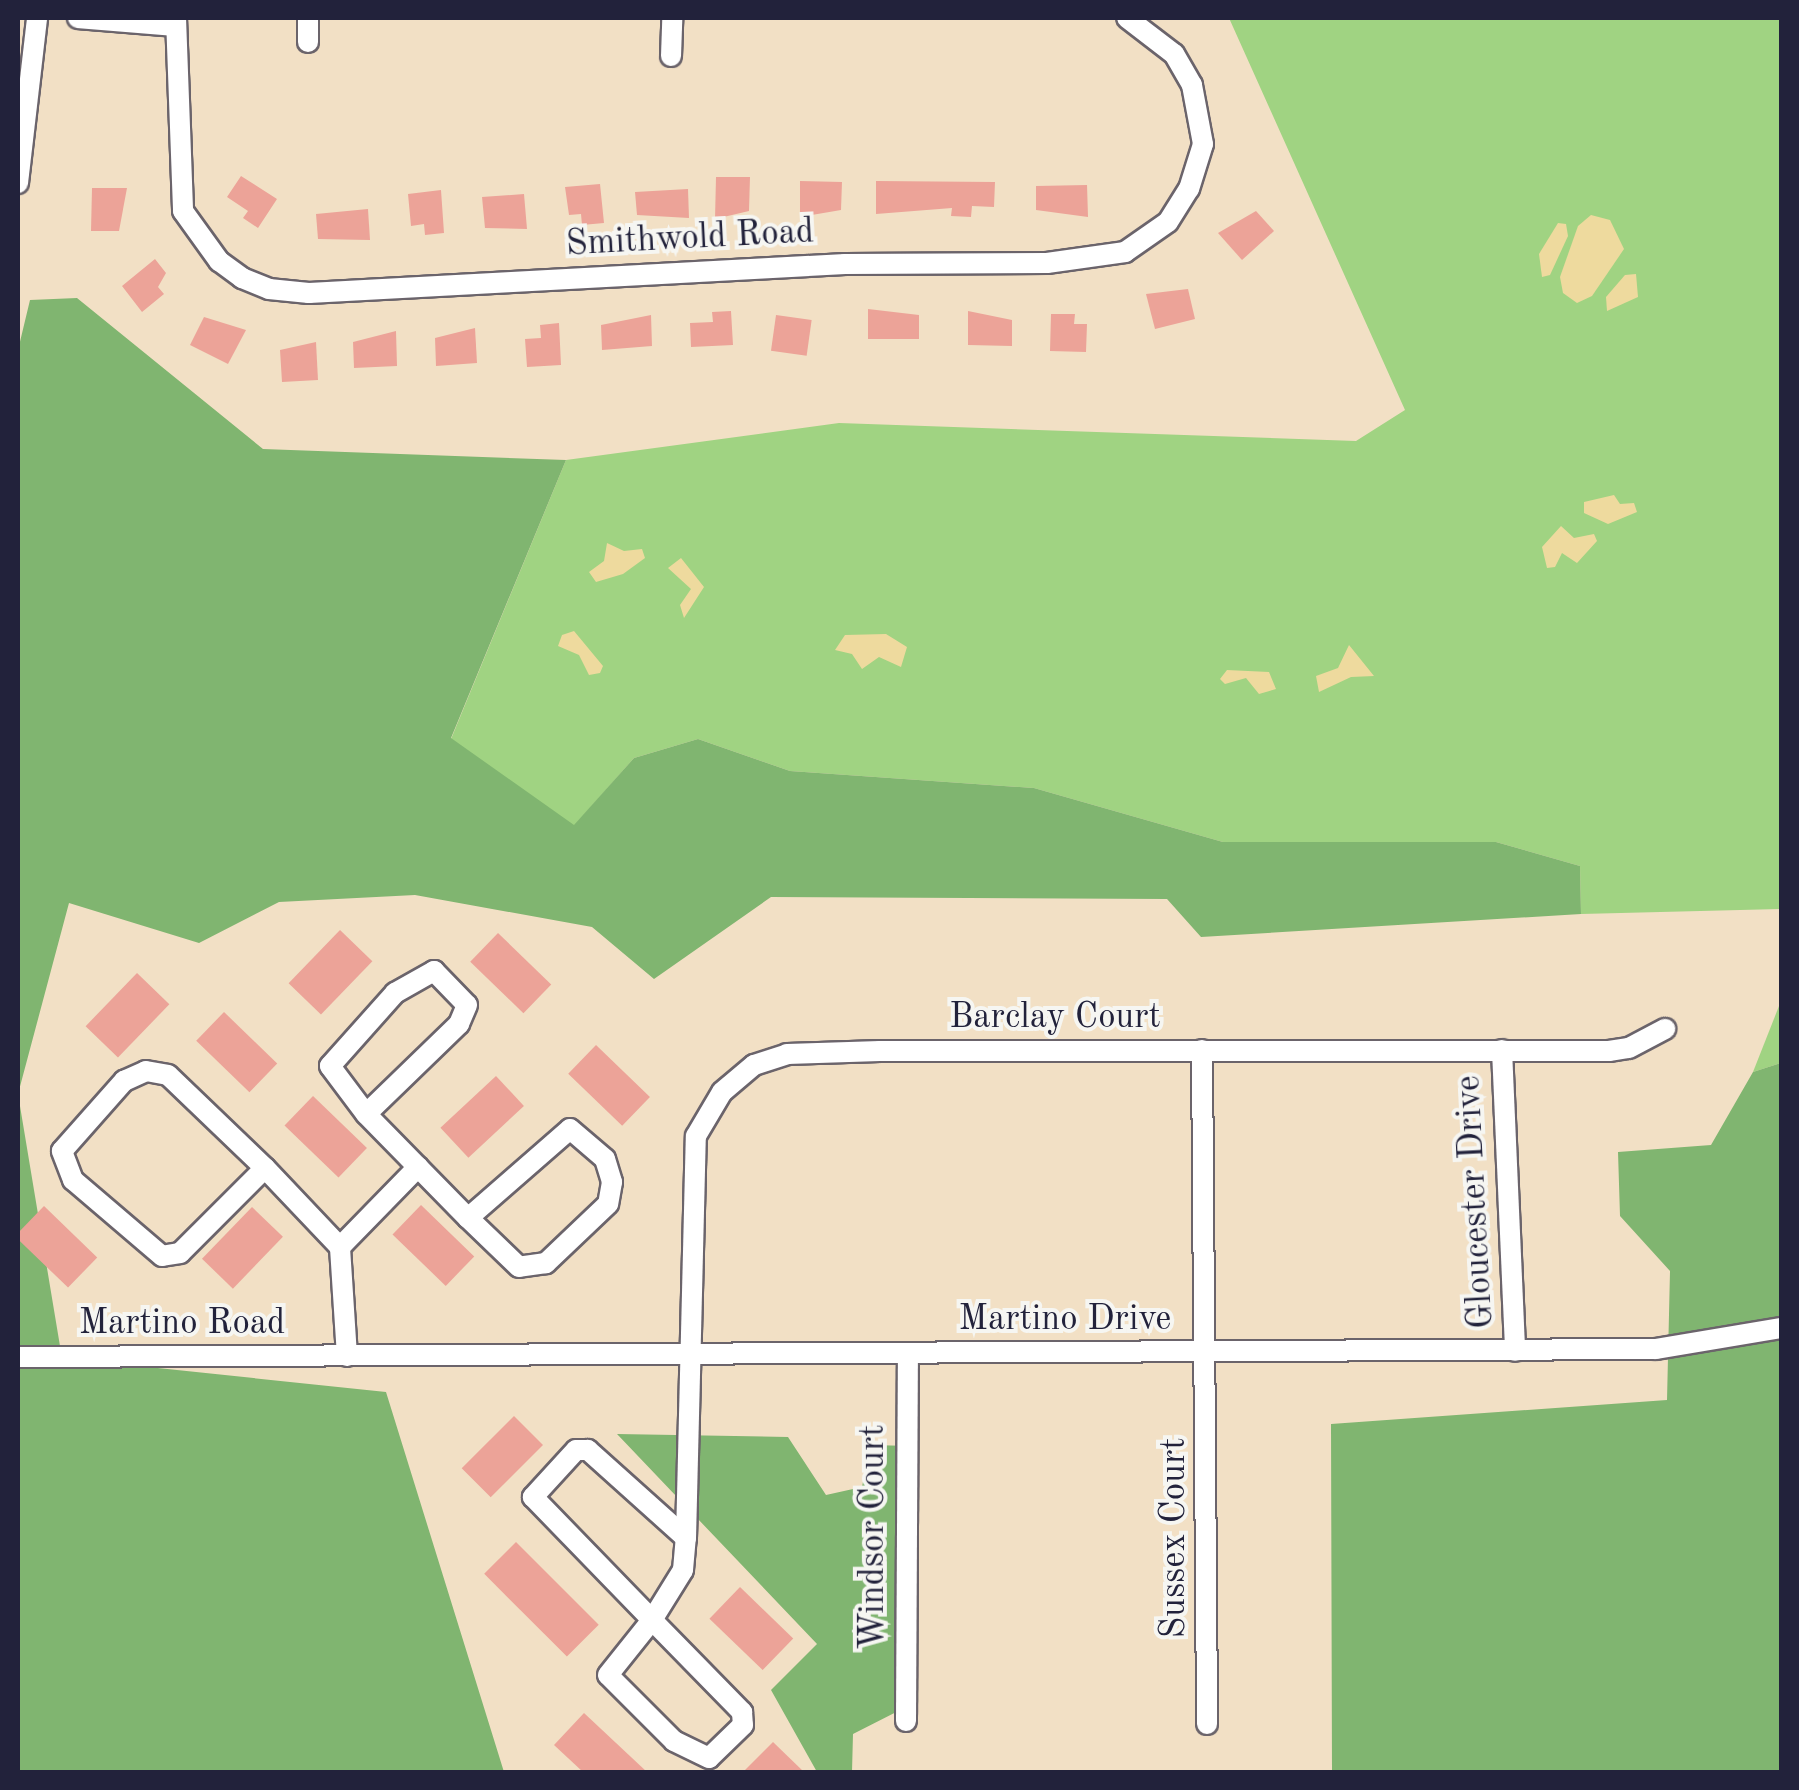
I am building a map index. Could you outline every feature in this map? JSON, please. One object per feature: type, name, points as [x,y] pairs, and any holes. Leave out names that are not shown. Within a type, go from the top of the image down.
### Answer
[{"type":"street","points":[[18,183],[37,18]]},
{"type":"street","name":"Smithwold Road","points":[[78,18],[176,22],[183,211],[219,261],[242,278],[270,289],[309,293],[845,264],[1047,263],[1125,252],[1168,222],[1189,189],[1203,144],[1203,121],[1183,70],[1127,18]]},
{"type":"street","points":[[308,18],[308,42]]},
{"type":"street","points":[[672,18],[672,56]]},
{"type":"street","points":[[366,1114],[459,1024],[467,1006],[443,975],[419,975],[340,1048],[332,1076],[366,1114],[468,1218],[528,1269],[546,1263],[608,1204],[610,1171],[581,1133],[570,1129],[468,1218]]},
{"type":"street","name":"Barclay Court","points":[[652,1620],[683,1570],[686,1538],[687,1355],[696,1136],[722,1092],[754,1066],[787,1054],[1609,1051],[1629,1048],[1665,1028]]},
{"type":"street","name":"Sussex Court","points":[[1202,1050],[1207,1724]]},
{"type":"street","name":"Gloucester Drive","points":[[1502,1050],[1515,1351]]},
{"type":"street","points":[[264,1168],[180,1252],[162,1256],[74,1180],[62,1151],[124,1081],[160,1072],[264,1168],[340,1247],[347,1356]]},
{"type":"street","points":[[340,1247],[418,1167]]},
{"type":"street","name":"Martino Drive","points":[[347,1356],[1656,1349],[1782,1328]]},
{"type":"street","name":"Windsor Court","points":[[906,1721],[908,1353]]},
{"type":"street","name":"Martino Road","points":[[18,1357],[347,1356]]},
{"type":"street","points":[[652,1620],[608,1676],[674,1741],[710,1758],[743,1724],[742,1712],[652,1620],[536,1505],[534,1490],[576,1450],[588,1450],[686,1538]]},
{"type":"green space","points":[[1229,18],[1781,18],[1781,909],[1581,914],[1580,866],[1496,842],[1223,842],[1034,788],[790,771],[698,739],[634,758],[574,826],[451,739],[566,460],[839,423],[1356,441],[1405,410]]},
{"type":"green space","points":[[77,298],[263,449],[566,460],[451,738],[574,825],[634,758],[698,739],[790,771],[1034,788],[1223,842],[1496,842],[1580,866],[1581,914],[1201,937],[1167,899],[771,897],[654,979],[592,927],[415,895],[279,902],[199,943],[69,903],[18,1094],[18,350],[30,300]]},
{"type":"green space","points":[[1781,1001],[1781,1063],[1753,1072]]},
{"type":"green space","points":[[1781,1063],[1781,1772],[1332,1772],[1331,1424],[1667,1400],[1670,1271],[1620,1216],[1618,1152],[1711,1145],[1753,1072]]},
{"type":"green space","points":[[18,1094],[62,1358],[386,1392],[504,1772],[18,1772]]},
{"type":"green space","points":[[617,1434],[788,1437],[826,1495],[862,1487],[870,1445],[912,1446],[914,1703],[853,1734],[852,1772],[817,1772],[771,1690],[817,1644]]},
{"type":"sand","points":[[1591,215],[1610,220],[1624,249],[1592,296],[1577,303],[1563,293],[1560,277],[1578,226]]},
{"type":"sand","points":[[1558,223],[1566,224],[1568,236],[1550,275],[1542,277],[1539,254]]},
{"type":"sand","points":[[1636,274],[1638,297],[1607,311],[1606,297],[1625,275]]},
{"type":"sand","points":[[1614,495],[1620,504],[1634,503],[1637,512],[1608,524],[1584,513],[1584,502]]},
{"type":"sand","points":[[1561,526],[1574,538],[1594,534],[1597,541],[1577,563],[1562,553],[1555,567],[1547,568],[1542,547]]},
{"type":"sand","points":[[607,543],[624,551],[642,549],[645,558],[623,574],[596,582],[589,572],[604,561]]},
{"type":"sand","points":[[681,558],[704,587],[684,618],[680,605],[691,589],[668,568]]},
{"type":"sand","points":[[574,631],[603,666],[600,673],[589,675],[579,655],[558,646],[562,635]]},
{"type":"sand","points":[[886,634],[907,647],[901,667],[879,657],[862,669],[852,654],[835,650],[845,635]]},
{"type":"sand","points":[[1349,645],[1374,676],[1351,677],[1319,692],[1316,676],[1338,668]]},
{"type":"sand","points":[[1227,670],[1269,672],[1276,689],[1259,694],[1246,678],[1225,684],[1220,679]]},
{"type":"building","points":[[241,176],[277,199],[258,228],[243,218],[248,211],[227,197]]},
{"type":"building","points":[[716,177],[750,177],[749,211],[715,219]]},
{"type":"building","points":[[800,181],[842,182],[841,210],[800,217]]},
{"type":"building","points":[[876,181],[995,182],[994,207],[972,206],[971,217],[951,216],[952,208],[876,214]]},
{"type":"building","points":[[600,184],[604,223],[582,225],[581,214],[569,215],[565,187]]},
{"type":"building","points":[[1087,185],[1088,217],[1036,210],[1036,186]]},
{"type":"building","points":[[92,188],[127,188],[119,231],[91,231]]},
{"type":"building","points":[[688,189],[689,218],[637,215],[635,192]]},
{"type":"building","points":[[441,190],[444,233],[425,235],[424,224],[411,226],[408,194]]},
{"type":"building","points":[[524,194],[527,229],[485,228],[482,197]]},
{"type":"building","points":[[368,209],[370,240],[318,239],[316,214]]},
{"type":"building","points":[[1256,211],[1274,231],[1242,260],[1218,233]]},
{"type":"building","points":[[155,259],[166,273],[158,287],[164,294],[142,312],[122,286]]},
{"type":"building","points":[[1188,289],[1195,319],[1155,329],[1146,294]]},
{"type":"building","points":[[868,309],[919,315],[919,339],[868,339]]},
{"type":"building","points":[[731,311],[733,345],[691,347],[690,323],[713,322],[712,312]]},
{"type":"building","points":[[968,311],[1012,320],[1012,346],[968,345]]},
{"type":"building","points":[[1051,314],[1075,314],[1074,324],[1087,324],[1086,352],[1050,351]]},
{"type":"building","points":[[651,315],[652,346],[602,350],[601,325]]},
{"type":"building","points":[[776,315],[812,320],[807,356],[771,351]]},
{"type":"building","points":[[204,317],[246,330],[228,364],[190,345]]},
{"type":"building","points":[[559,323],[561,365],[527,367],[525,339],[541,338],[540,325]]},
{"type":"building","points":[[475,328],[477,363],[436,366],[435,338]]},
{"type":"building","points":[[396,331],[397,366],[354,368],[353,342]]},
{"type":"building","points":[[316,342],[318,380],[282,382],[280,350]]},
{"type":"building","points":[[340,930],[372,961],[321,1014],[289,983]]},
{"type":"building","points":[[498,933],[551,984],[523,1013],[470,962]]},
{"type":"building","points":[[137,973],[169,1004],[118,1057],[86,1026]]},
{"type":"building","points":[[224,1012],[277,1063],[249,1092],[196,1041]]},
{"type":"building","points":[[596,1045],[650,1097],[622,1126],[568,1074]]},
{"type":"building","points":[[496,1076],[524,1106],[468,1158],[440,1128]]},
{"type":"building","points":[[313,1096],[367,1148],[338,1178],[285,1125]]},
{"type":"building","points":[[421,1205],[474,1256],[446,1286],[393,1234]]},
{"type":"building","points":[[44,1206],[97,1257],[68,1288],[18,1239],[18,1233]]},
{"type":"building","points":[[252,1207],[283,1237],[233,1289],[202,1259]]},
{"type":"building","points":[[514,1416],[543,1445],[491,1497],[462,1468]]},
{"type":"building","points":[[516,1542],[599,1625],[567,1657],[484,1574]]},
{"type":"building","points":[[740,1587],[793,1638],[763,1670],[709,1619]]},
{"type":"building","points":[[584,1713],[647,1772],[583,1772],[554,1745]]},
{"type":"building","points":[[773,1742],[804,1772],[743,1772]]}]
